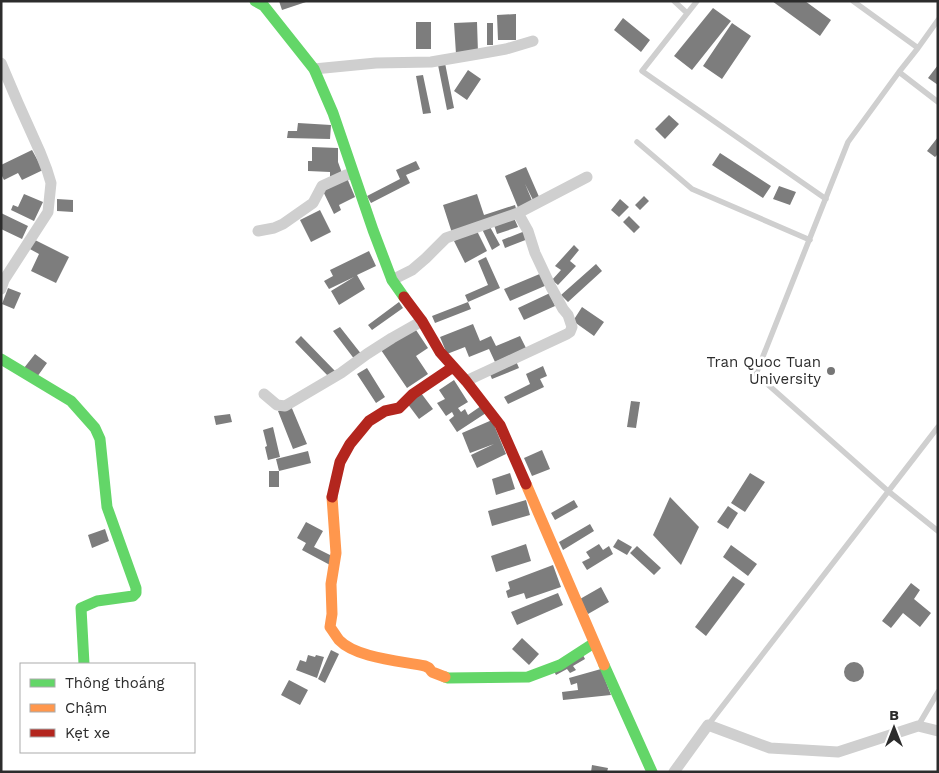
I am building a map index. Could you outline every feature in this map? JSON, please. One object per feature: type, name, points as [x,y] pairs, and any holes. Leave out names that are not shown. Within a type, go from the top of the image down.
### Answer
[{"type":"street","points":[[263,3],[314,69],[333,113],[392,280],[422,322],[440,352],[466,381],[500,426],[652,772]]},
{"type":"street","points":[[314,69],[376,63],[431,62],[478,54],[533,41]]},
{"type":"street","points":[[1,63],[40,152],[51,183],[48,212],[4,280],[1,288]]},
{"type":"street","points":[[258,231],[283,224],[313,203],[322,186],[346,175],[353,174]]},
{"type":"street","points":[[392,280],[412,270],[446,238],[518,213],[586,177]]},
{"type":"street","points":[[466,381],[567,334],[572,327],[568,316],[551,288],[535,253],[528,231],[518,213]]},
{"type":"street","points":[[264,394],[277,405],[285,406],[341,374],[392,338],[422,322]]},
{"type":"street","points":[[1,359],[56,390],[71,401],[95,428],[100,439],[107,506],[136,588],[136,593],[133,596],[97,601],[81,608],[84,663]]},
{"type":"street","points":[[453,367],[413,394],[399,408],[386,411],[369,421],[350,444],[340,462],[332,498],[336,554],[330,584],[332,598],[330,627],[339,640],[361,654],[426,666],[432,672],[448,678],[528,677],[560,665],[594,643]]},
{"type":"street","points":[[674,772],[708,725],[770,748],[838,752],[918,726],[938,730]]},
{"type":"lane","points":[[674,1],[687,13]]},
{"type":"lane","points":[[696,1],[642,71],[826,199]]},
{"type":"lane","points":[[853,1],[918,48]]},
{"type":"lane","points":[[938,20],[848,142],[756,374],[888,491],[938,531]]},
{"type":"lane","points":[[899,72],[938,102]]},
{"type":"lane","points":[[637,142],[692,189],[810,240]]},
{"type":"lane","points":[[708,725],[938,427]]},
{"type":"lane","points":[[918,726],[938,692]]},
{"type":"building","points":[[279,1],[305,1],[306,2],[282,10]]},
{"type":"building","points":[[772,1],[805,1],[831,20],[820,36]]},
{"type":"building","points":[[713,8],[731,21],[692,70],[674,56]]},
{"type":"building","points":[[516,14],[516,40],[498,40],[497,15]]},
{"type":"building","points":[[623,18],[650,40],[641,52],[614,30]]},
{"type":"building","points":[[416,22],[431,22],[431,49],[416,49]]},
{"type":"building","points":[[477,22],[478,53],[456,54],[454,23]]},
{"type":"building","points":[[487,23],[493,23],[493,45],[487,45]]},
{"type":"building","points":[[732,23],[751,36],[722,79],[703,66]]},
{"type":"building","points":[[445,63],[454,108],[447,110],[438,65]]},
{"type":"building","points":[[938,65],[938,85],[928,78]]},
{"type":"building","points":[[468,70],[481,79],[467,100],[454,91]]},
{"type":"building","points":[[423,75],[431,113],[423,114],[416,76]]},
{"type":"building","points":[[669,115],[679,124],[665,139],[655,129]]},
{"type":"building","points":[[298,123],[331,125],[330,139],[287,138],[288,131],[297,131]]},
{"type":"building","points":[[938,137],[938,154],[935,157],[927,151]]},
{"type":"building","points":[[312,147],[338,148],[338,162],[342,173],[330,178],[330,172],[308,171],[308,161],[312,161]]},
{"type":"building","points":[[32,150],[43,170],[22,180],[18,173],[4,180],[1,174],[1,165]]},
{"type":"building","points":[[720,153],[771,186],[763,198],[712,165]]},
{"type":"building","points":[[416,161],[420,169],[406,175],[410,183],[371,203],[367,196],[400,179],[396,170]]},
{"type":"building","points":[[526,167],[540,199],[534,202],[525,184],[534,205],[519,210],[505,176]]},
{"type":"building","points":[[347,178],[355,197],[339,205],[341,210],[334,214],[322,189]]},
{"type":"building","points":[[779,186],[796,192],[790,205],[773,199]]},
{"type":"building","points":[[24,194],[43,202],[34,221],[11,210],[13,205],[18,207]]},
{"type":"building","points":[[477,194],[484,215],[515,205],[517,212],[452,233],[443,205]]},
{"type":"building","points":[[644,196],[649,201],[640,210],[635,205]]},
{"type":"building","points":[[57,199],[73,200],[73,212],[57,211]]},
{"type":"building","points":[[620,199],[629,207],[619,217],[611,210]]},
{"type":"building","points":[[320,210],[331,232],[311,242],[300,220]]},
{"type":"building","points":[[1,213],[28,226],[22,239],[1,229]]},
{"type":"building","points":[[629,216],[640,227],[634,233],[623,222]]},
{"type":"building","points":[[514,218],[518,227],[497,234],[494,225]]},
{"type":"building","points":[[489,225],[500,245],[492,250],[482,229]]},
{"type":"building","points":[[476,229],[487,251],[465,263],[454,241]]},
{"type":"building","points":[[525,231],[528,239],[505,248],[502,240]]},
{"type":"building","points":[[33,239],[69,257],[56,283],[31,271],[39,254],[28,248]]},
{"type":"building","points":[[574,245],[579,250],[570,261],[576,266],[558,285],[552,280],[561,270],[555,266]]},
{"type":"building","points":[[369,251],[376,266],[357,275],[365,289],[339,305],[331,291],[354,277],[329,289],[324,281],[333,276],[330,270]]},
{"type":"building","points":[[486,257],[500,288],[468,302],[465,295],[488,285],[478,261]]},
{"type":"building","points":[[596,264],[602,271],[568,302],[561,295]]},
{"type":"building","points":[[542,273],[547,285],[510,301],[504,289]]},
{"type":"building","points":[[8,288],[21,293],[14,309],[2,304]]},
{"type":"building","points":[[550,293],[555,306],[524,320],[518,308]]},
{"type":"building","points":[[399,302],[403,308],[372,330],[368,325]]},
{"type":"building","points":[[468,302],[471,309],[435,323],[432,316]]},
{"type":"building","points":[[582,307],[604,322],[594,336],[573,321]]},
{"type":"building","points":[[473,324],[480,341],[491,336],[496,346],[520,336],[526,348],[495,362],[489,349],[469,357],[465,347],[447,354],[440,337]]},
{"type":"building","points":[[340,327],[362,355],[355,360],[333,331]]},
{"type":"building","points":[[414,327],[428,348],[416,356],[428,374],[407,388],[381,350]]},
{"type":"building","points":[[301,336],[335,371],[329,377],[295,342]]},
{"type":"building","points":[[35,354],[47,363],[37,377],[24,368]]},
{"type":"building","points":[[516,361],[519,368],[492,379],[489,372]]},
{"type":"building","points":[[543,366],[547,376],[540,379],[544,387],[508,404],[504,397],[530,384],[526,374]]},
{"type":"building","points":[[367,368],[385,397],[376,403],[357,374]]},
{"type":"building","points":[[454,380],[468,402],[458,408],[461,412],[465,409],[468,415],[481,406],[486,413],[457,432],[449,420],[454,416],[452,412],[446,416],[437,403],[445,399],[439,390]]},
{"type":"building","points":[[421,393],[433,409],[419,419],[407,403]]},
{"type":"building","points":[[631,401],[640,402],[636,428],[627,427]]},
{"type":"building","points":[[291,406],[307,444],[293,449],[278,411]]},
{"type":"building","points":[[230,414],[232,422],[216,425],[214,416]]},
{"type":"building","points":[[492,420],[506,454],[477,468],[471,455],[494,444],[470,453],[462,433]]},
{"type":"building","points":[[273,427],[280,457],[268,460],[263,430]]},
{"type":"building","points":[[542,450],[550,469],[532,476],[524,458]]},
{"type":"building","points":[[308,451],[311,463],[279,471],[276,459]]},
{"type":"building","points":[[269,471],[279,471],[279,487],[269,487]]},
{"type":"building","points":[[510,473],[515,489],[496,495],[492,479]]},
{"type":"building","points":[[750,473],[765,482],[745,512],[731,503]]},
{"type":"building","points":[[670,497],[699,527],[681,565],[653,535]]},
{"type":"building","points":[[526,500],[530,515],[492,526],[488,511]]},
{"type":"building","points":[[574,500],[578,507],[555,520],[551,513]]},
{"type":"building","points":[[728,506],[738,513],[728,529],[717,522]]},
{"type":"building","points":[[306,522],[323,531],[314,547],[334,557],[330,565],[302,550],[306,543],[297,538]]},
{"type":"building","points":[[590,524],[594,531],[563,550],[559,542]]},
{"type":"building","points":[[105,529],[109,541],[92,548],[88,535]]},
{"type":"building","points":[[618,539],[632,547],[627,555],[613,547]]},
{"type":"building","points":[[526,544],[531,561],[496,572],[491,556]]},
{"type":"building","points":[[599,544],[603,550],[609,546],[613,554],[587,570],[582,562],[590,558],[586,552]]},
{"type":"building","points":[[731,545],[757,564],[748,576],[723,557]]},
{"type":"building","points":[[637,546],[661,568],[654,575],[630,553]]},
{"type":"building","points":[[553,565],[561,587],[526,599],[524,593],[508,598],[506,591],[510,589],[508,582]]},
{"type":"building","points":[[733,576],[745,584],[706,636],[695,627]]},
{"type":"building","points":[[911,583],[920,590],[914,599],[931,613],[920,627],[903,613],[891,628],[882,621]]},
{"type":"building","points":[[601,587],[609,602],[588,614],[580,599]]},
{"type":"building","points":[[558,593],[563,605],[517,625],[511,612]]},
{"type":"building","points":[[522,638],[539,654],[529,665],[512,649]]},
{"type":"building","points":[[331,650],[339,654],[325,683],[318,679]]},
{"type":"building","points":[[582,653],[585,659],[573,666],[576,670],[570,673],[567,669],[556,675],[553,669]]},
{"type":"building","points":[[308,655],[324,657],[317,678],[296,670],[300,660],[306,662]]},
{"type":"building","points":[[854,662],[861,665],[864,672],[861,679],[854,682],[847,679],[844,672],[847,665]]},
{"type":"building","points":[[601,669],[611,695],[563,700],[562,692],[578,690],[577,683],[571,685],[569,678]]},
{"type":"building","points":[[289,680],[308,690],[300,705],[281,695]]},
{"type":"building","points":[[592,765],[608,768],[607,772],[591,772]]},
{"type":"traffic: fast","points":[[255,1],[264,6],[314,69],[333,113],[392,280],[404,297]]},
{"type":"traffic: fast","points":[[1,359],[71,401],[95,428],[100,439],[107,507],[136,588],[136,593],[133,596],[97,601],[81,608],[84,663]]},
{"type":"traffic: fast","points":[[445,677],[528,677],[560,665],[594,643]]},
{"type":"traffic: fast","points":[[604,665],[652,772]]},
{"type":"traffic: slow","points":[[526,484],[604,665]]},
{"type":"traffic: slow","points":[[332,497],[336,553],[331,584],[332,614],[330,627],[339,640],[356,651],[379,658],[425,666],[432,672],[445,677]]},
{"type":"traffic: jam","points":[[404,297],[422,321],[440,352],[466,381],[500,425],[526,484]]},
{"type":"traffic: jam","points":[[332,497],[340,462],[350,444],[369,421],[385,411],[399,408],[413,394],[453,367]]},
{"type":"place","name":"Tran Quoc Tuan University","points":[[831,371]]}]
